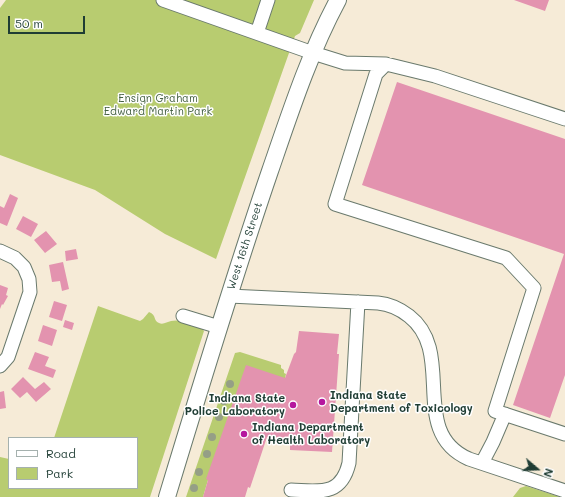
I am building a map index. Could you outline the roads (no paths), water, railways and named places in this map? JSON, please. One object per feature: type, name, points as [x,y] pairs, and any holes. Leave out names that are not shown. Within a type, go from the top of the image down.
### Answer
[{"type":"main road","name":"West 16th Street","points":[[167,497],[219,327],[262,194],[313,53],[338,0]]},
{"type":"street","points":[[163,0],[345,63],[386,64],[434,76],[565,119]]},
{"type":"street","points":[[257,33],[268,0]]},
{"type":"street","points":[[386,64],[376,74],[334,204],[506,258],[534,288],[495,411],[565,434]]},
{"type":"street","points":[[0,251],[18,260],[27,271],[30,292],[8,357],[0,366]]},
{"type":"street","points":[[229,296],[378,303],[390,305],[406,314],[418,325],[427,339],[430,349],[435,410],[439,428],[449,444],[469,459],[565,491]]},
{"type":"street","points":[[291,490],[327,490],[337,486],[346,474],[349,464],[358,302]]},
{"type":"street","points":[[183,316],[219,327]]},
{"type":"street","points":[[482,463],[505,414]]},
{"type":"place","name":"Indiana State Department of Toxicology","points":[[322,402]]},
{"type":"place","name":"Indiana State Police Laboratory","points":[[293,405]]},
{"type":"place","name":"Indiana Department of Health Laboratory","points":[[244,434]]},
{"type":"park label","name":"Ensign Graham Edward Martin Park","points":[[158,105]]}]
